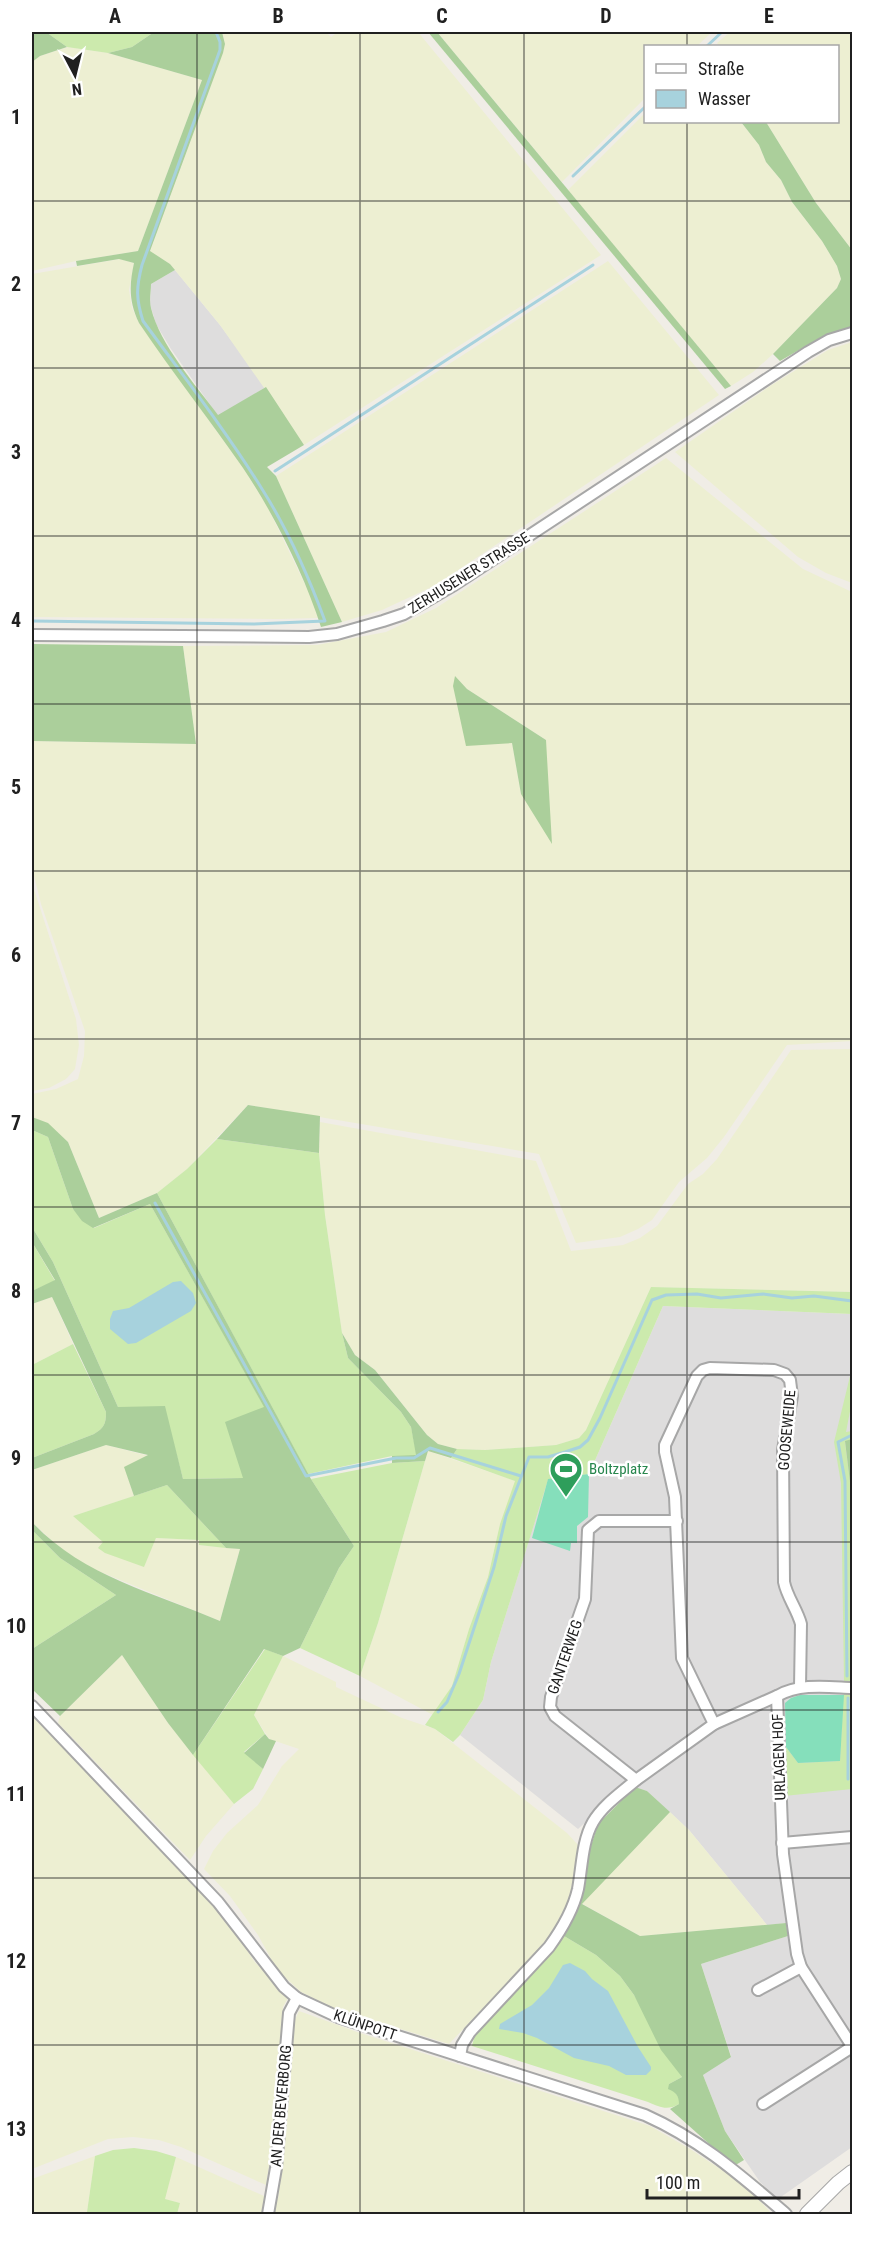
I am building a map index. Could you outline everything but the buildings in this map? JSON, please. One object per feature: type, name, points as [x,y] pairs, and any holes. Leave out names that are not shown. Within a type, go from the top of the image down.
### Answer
[{"type":"street","name":"ZERHUSENER STRASSE","points":[[32,635],[309,637],[362,628],[404,614],[454,585],[799,358],[829,340],[852,333]]},
{"type":"street","name":"GOOSEWEIDE","points":[[714,1724],[682,1658],[677,1521],[675,1497],[665,1452],[665,1445],[697,1376],[703,1370],[710,1368],[774,1370],[785,1374],[790,1380],[792,1396],[783,1450],[784,1582],[786,1594],[801,1624],[801,1687]]},
{"type":"street","name":"GANTERWEG","points":[[636,1780],[555,1716],[550,1707],[551,1697],[585,1599],[588,1530],[599,1521],[677,1521]]},
{"type":"street","points":[[801,1687],[852,1688]]},
{"type":"street","name":"URLAGEN HOF","points":[[763,2104],[852,2046],[801,1967],[797,1954],[782,1843],[777,1696],[787,1690],[801,1687]]},
{"type":"street","points":[[460,2056],[462,2045],[470,2032],[549,1947],[560,1932],[569,1915],[577,1891],[591,1824],[600,1812],[636,1780],[714,1724],[777,1696]]},
{"type":"street","name":"KLÜNPOTT","points":[[32,1706],[218,1902],[271,1972],[297,1998],[338,2017],[645,2115],[673,2128],[704,2147],[786,2214]]},
{"type":"street","points":[[782,1843],[852,1837]]},
{"type":"street","points":[[758,1990],[801,1967]]},
{"type":"street","name":"AN DER BEVERBORG","points":[[268,2214],[276,2168],[289,2013],[297,1998]]},
{"type":"street","points":[[807,2214],[852,2172]]},
{"type":"shaded area","points":[[175,270],[266,387],[218,416],[171,349],[156,324],[150,304],[151,284]]},
{"type":"shaded area","points":[[663,1306],[852,1314],[852,2147],[778,2199],[760,2182],[725,2131],[703,2075],[731,2056],[701,1964],[788,1936],[786,1923],[767,1925],[689,1830],[647,1791],[626,1785],[578,1829],[460,1735],[483,1700],[491,1662],[548,1479],[589,1474]]},
{"type":"green space","points":[[32,32],[46,32],[67,47],[40,56],[32,62]]},
{"type":"green space","points":[[46,32],[154,32],[132,47],[108,53],[67,47]]},
{"type":"green space","points":[[154,32],[222,32],[225,44],[150,251],[175,270],[151,284],[151,308],[170,350],[218,415],[266,387],[304,445],[267,467],[276,476],[342,622],[321,627],[297,566],[255,486],[139,323],[131,294],[134,263],[119,259],[77,266],[76,261],[138,251],[202,80],[108,53],[132,47]]},
{"type":"green space","points":[[222,32],[326,32],[331,37],[338,32],[418,32],[601,255],[304,445],[220,325],[170,264],[150,252],[223,53],[225,44]]},
{"type":"green space","points":[[428,32],[437,32],[731,386],[725,389]]},
{"type":"green space","points":[[437,32],[712,32],[698,45],[644,45],[644,99],[562,182]]},
{"type":"green space","points":[[730,32],[852,32],[852,250],[816,203],[767,123],[839,123],[839,45],[718,45],[717,43]]},
{"type":"green space","points":[[68,47],[108,53],[202,80],[138,251],[32,271],[32,62],[40,56]]},
{"type":"green space","points":[[644,114],[644,123],[742,123],[759,145],[766,162],[781,180],[792,202],[822,241],[837,266],[841,279],[837,288],[773,354],[753,372],[731,386],[568,190]]},
{"type":"green space","points":[[742,123],[767,123],[816,203],[852,250],[852,327],[825,335],[780,361],[773,354],[837,288],[841,279],[837,266],[822,241],[792,202],[781,180],[766,162],[759,145]]},
{"type":"green space","points":[[120,259],[134,263],[129,290],[132,308],[139,323],[243,468],[268,508],[313,601],[318,618],[32,617],[32,274]]},
{"type":"green space","points":[[608,261],[719,395],[436,585],[382,610],[342,622],[276,476]]},
{"type":"green space","points":[[852,342],[852,583],[826,573],[798,557],[675,452],[770,386],[828,350]]},
{"type":"green space","points":[[666,458],[803,569],[852,592],[852,1041],[787,1045],[707,1158],[679,1182],[652,1220],[620,1237],[576,1243],[539,1154],[248,1105],[187,1169],[157,1193],[99,1218],[68,1142],[48,1124],[32,1117],[32,1094],[56,1089],[78,1079],[84,1056],[85,1031],[41,904],[32,868],[32,741],[196,744],[183,646],[317,645],[386,632],[436,608]],"holes":[[[455,677],[467,689],[546,740],[521,794],[512,743]]]},
{"type":"green space","points":[[32,644],[183,646],[196,744],[32,741]]},
{"type":"green space","points":[[455,676],[467,689],[546,740],[552,844],[521,794],[512,743],[466,746],[453,686]]},
{"type":"green space","points":[[32,883],[76,1019],[79,1045],[75,1069],[66,1079],[49,1088],[32,1091]]},
{"type":"green space","points":[[852,1049],[852,1292],[651,1287],[586,1430],[579,1438],[556,1445],[485,1450],[457,1449],[438,1444],[427,1435],[375,1370],[355,1355],[342,1333],[325,1215],[319,1153],[320,1122],[536,1161],[571,1251],[623,1245],[640,1238],[657,1226],[688,1184],[703,1174],[717,1159],[791,1050]]},
{"type":"green space","points":[[248,1105],[320,1116],[319,1153],[217,1139]]},
{"type":"green space","points":[[32,1117],[48,1123],[68,1142],[99,1218],[157,1193],[311,1479],[354,1546],[339,1568],[300,1648],[283,1656],[264,1649],[193,1755],[168,1723],[122,1655],[60,1716],[32,1689],[32,1649],[116,1595],[60,1558],[32,1530],[32,1522],[52,1541],[96,1570],[220,1621],[240,1549],[226,1548],[167,1485],[134,1496],[124,1467],[148,1455],[106,1445],[32,1470],[32,1458],[100,1430],[105,1423],[106,1412],[52,1297],[32,1304],[32,1291],[55,1280],[32,1242],[32,1227],[53,1262],[118,1407],[165,1406],[183,1479],[243,1478],[225,1422],[264,1407],[150,1204],[93,1228],[82,1221],[73,1209],[48,1137],[32,1130]]},
{"type":"green space","points":[[32,1130],[48,1137],[73,1209],[94,1228],[150,1204],[265,1408],[243,1478],[183,1479],[164,1407],[118,1407],[53,1262],[32,1227]]},
{"type":"green space","points":[[217,1139],[319,1153],[325,1215],[342,1333],[348,1358],[401,1412],[411,1427],[417,1456],[392,1456],[308,1474],[157,1193],[187,1169]]},
{"type":"green space","points":[[32,1242],[55,1281],[32,1291]]},
{"type":"green space","points":[[651,1287],[852,1292],[852,1314],[663,1306],[589,1474],[548,1480],[491,1662],[483,1700],[453,1742],[425,1725],[452,1686],[488,1577],[500,1524],[515,1481],[451,1458],[457,1449],[485,1450],[556,1445],[579,1438],[586,1430]]},
{"type":"green space","points":[[52,1297],[73,1344],[32,1365],[32,1304]]},
{"type":"green space","points":[[342,1333],[355,1355],[375,1370],[427,1435],[438,1444],[457,1449],[451,1458],[428,1451],[425,1461],[392,1463],[392,1456],[416,1455],[411,1427],[401,1412],[348,1358]]},
{"type":"green space","points":[[73,1344],[106,1412],[105,1423],[94,1434],[32,1458],[32,1365]]},
{"type":"green space","points":[[852,1368],[852,1401],[846,1432],[852,1431],[852,1439],[845,1442],[850,1482],[852,1789],[784,1796],[786,1747],[798,1763],[840,1761],[844,1682],[841,1483],[834,1442]]},
{"type":"green space","points":[[852,1439],[852,1683],[850,1482],[845,1441]]},
{"type":"green space","points":[[106,1445],[149,1456],[125,1468],[134,1496],[73,1516],[144,1566],[156,1538],[200,1540],[200,1545],[240,1549],[220,1621],[91,1568],[64,1552],[32,1522],[32,1470]]},
{"type":"green space","points":[[428,1451],[516,1481],[500,1524],[488,1577],[452,1686],[433,1715],[360,1676],[378,1623]]},
{"type":"green space","points":[[425,1461],[378,1623],[360,1676],[300,1648],[339,1568],[354,1546],[311,1479],[392,1463]]},
{"type":"green space","name":"Boltzplatz","points":[[589,1474],[588,1517],[577,1526],[577,1543],[571,1543],[570,1551],[532,1538],[548,1479]]},
{"type":"green space","points":[[167,1485],[226,1548],[199,1545],[199,1540],[156,1538],[144,1567],[105,1553],[98,1548],[103,1542],[73,1516]]},
{"type":"green space","points":[[32,1530],[60,1558],[116,1595],[32,1649]]},
{"type":"green space","points":[[265,1649],[283,1656],[254,1715],[265,1734],[244,1752],[263,1769],[253,1789],[234,1804],[193,1755]]},
{"type":"green space","points":[[122,1655],[168,1723],[234,1804],[206,1836],[190,1860],[58,1723],[60,1716]]},
{"type":"green space","points":[[283,1656],[336,1682],[336,1687],[402,1718],[435,1729],[567,1833],[579,1846],[570,1896],[560,1921],[546,1942],[449,2044],[336,2009],[301,1992],[277,1970],[258,1935],[230,1896],[204,1869],[213,1851],[227,1833],[258,1805],[282,1766],[299,1749],[269,1739],[254,1715]]},
{"type":"green space","points":[[800,1695],[844,1695],[840,1761],[798,1763],[786,1747],[785,1703]]},
{"type":"green space","points":[[32,1716],[186,1873],[227,1919],[254,1961],[288,1998],[283,2007],[275,2127],[266,2185],[181,2147],[159,2140],[133,2137],[108,2139],[32,2169]]},
{"type":"green space","points":[[265,1734],[269,1739],[276,1741],[263,1769],[244,1753]]},
{"type":"green space","points":[[635,1787],[647,1791],[670,1812],[582,1904],[640,1936],[786,1923],[788,1936],[701,1964],[731,2057],[703,2075],[725,2131],[744,2160],[734,2166],[670,2109],[679,2104],[677,2095],[668,2089],[669,2084],[682,2077],[661,2050],[634,1995],[620,1976],[596,1955],[564,1936],[582,1894],[590,1849],[598,1824]]},
{"type":"green space","points":[[670,1812],[689,1830],[767,1925],[640,1936],[581,1903]]},
{"type":"green space","points":[[564,1936],[596,1955],[620,1976],[634,1995],[682,2077],[669,2084],[679,2098],[679,2104],[667,2108],[660,2107],[472,2046],[486,2019],[524,1982]]},
{"type":"green space","points":[[299,2011],[360,2033],[650,2126],[731,2176],[772,2214],[177,2214],[180,2203],[164,2199],[176,2157],[264,2196],[278,2199],[294,2022]]},
{"type":"green space","points":[[134,2148],[176,2157],[165,2199],[180,2203],[177,2214],[79,2214],[87,2212],[95,2156],[113,2150]]},
{"type":"green space","points":[[95,2156],[87,2212],[32,2214],[32,2179]]},
{"type":"water","points":[[181,1281],[193,1293],[196,1303],[191,1311],[136,1343],[128,1344],[110,1329],[113,1311],[129,1308],[173,1282]]},
{"type":"water","points":[[570,1963],[585,1971],[608,1991],[651,2067],[646,2075],[626,2075],[609,2066],[574,2058],[537,2038],[499,2029],[500,2024],[532,2005],[549,1988],[563,1965]]},
{"type":"waterway","points":[[32,621],[254,624],[325,621],[297,553],[280,520],[248,467],[143,321],[139,306],[138,287],[142,265],[220,50],[216,32]]},
{"type":"waterway","points":[[708,45],[722,32]]},
{"type":"waterway","points":[[573,176],[644,108]]},
{"type":"waterway","points":[[275,471],[593,265]]},
{"type":"waterway","points":[[155,1203],[306,1476],[396,1458],[414,1458],[430,1448],[521,1476]]},
{"type":"waterway","points":[[438,1712],[447,1702],[459,1674],[494,1567],[506,1516],[529,1457],[548,1457],[580,1447],[588,1440],[652,1300],[666,1295],[697,1294],[721,1298],[763,1294],[792,1298],[814,1296],[852,1301]]},
{"type":"waterway","points":[[847,1676],[845,1481],[838,1442],[852,1435]]},
{"type":"waterway","points":[[848,1698],[848,1779]]},
{"type":"place","name":"Boltzplatz","points":[[566,1498]]}]
